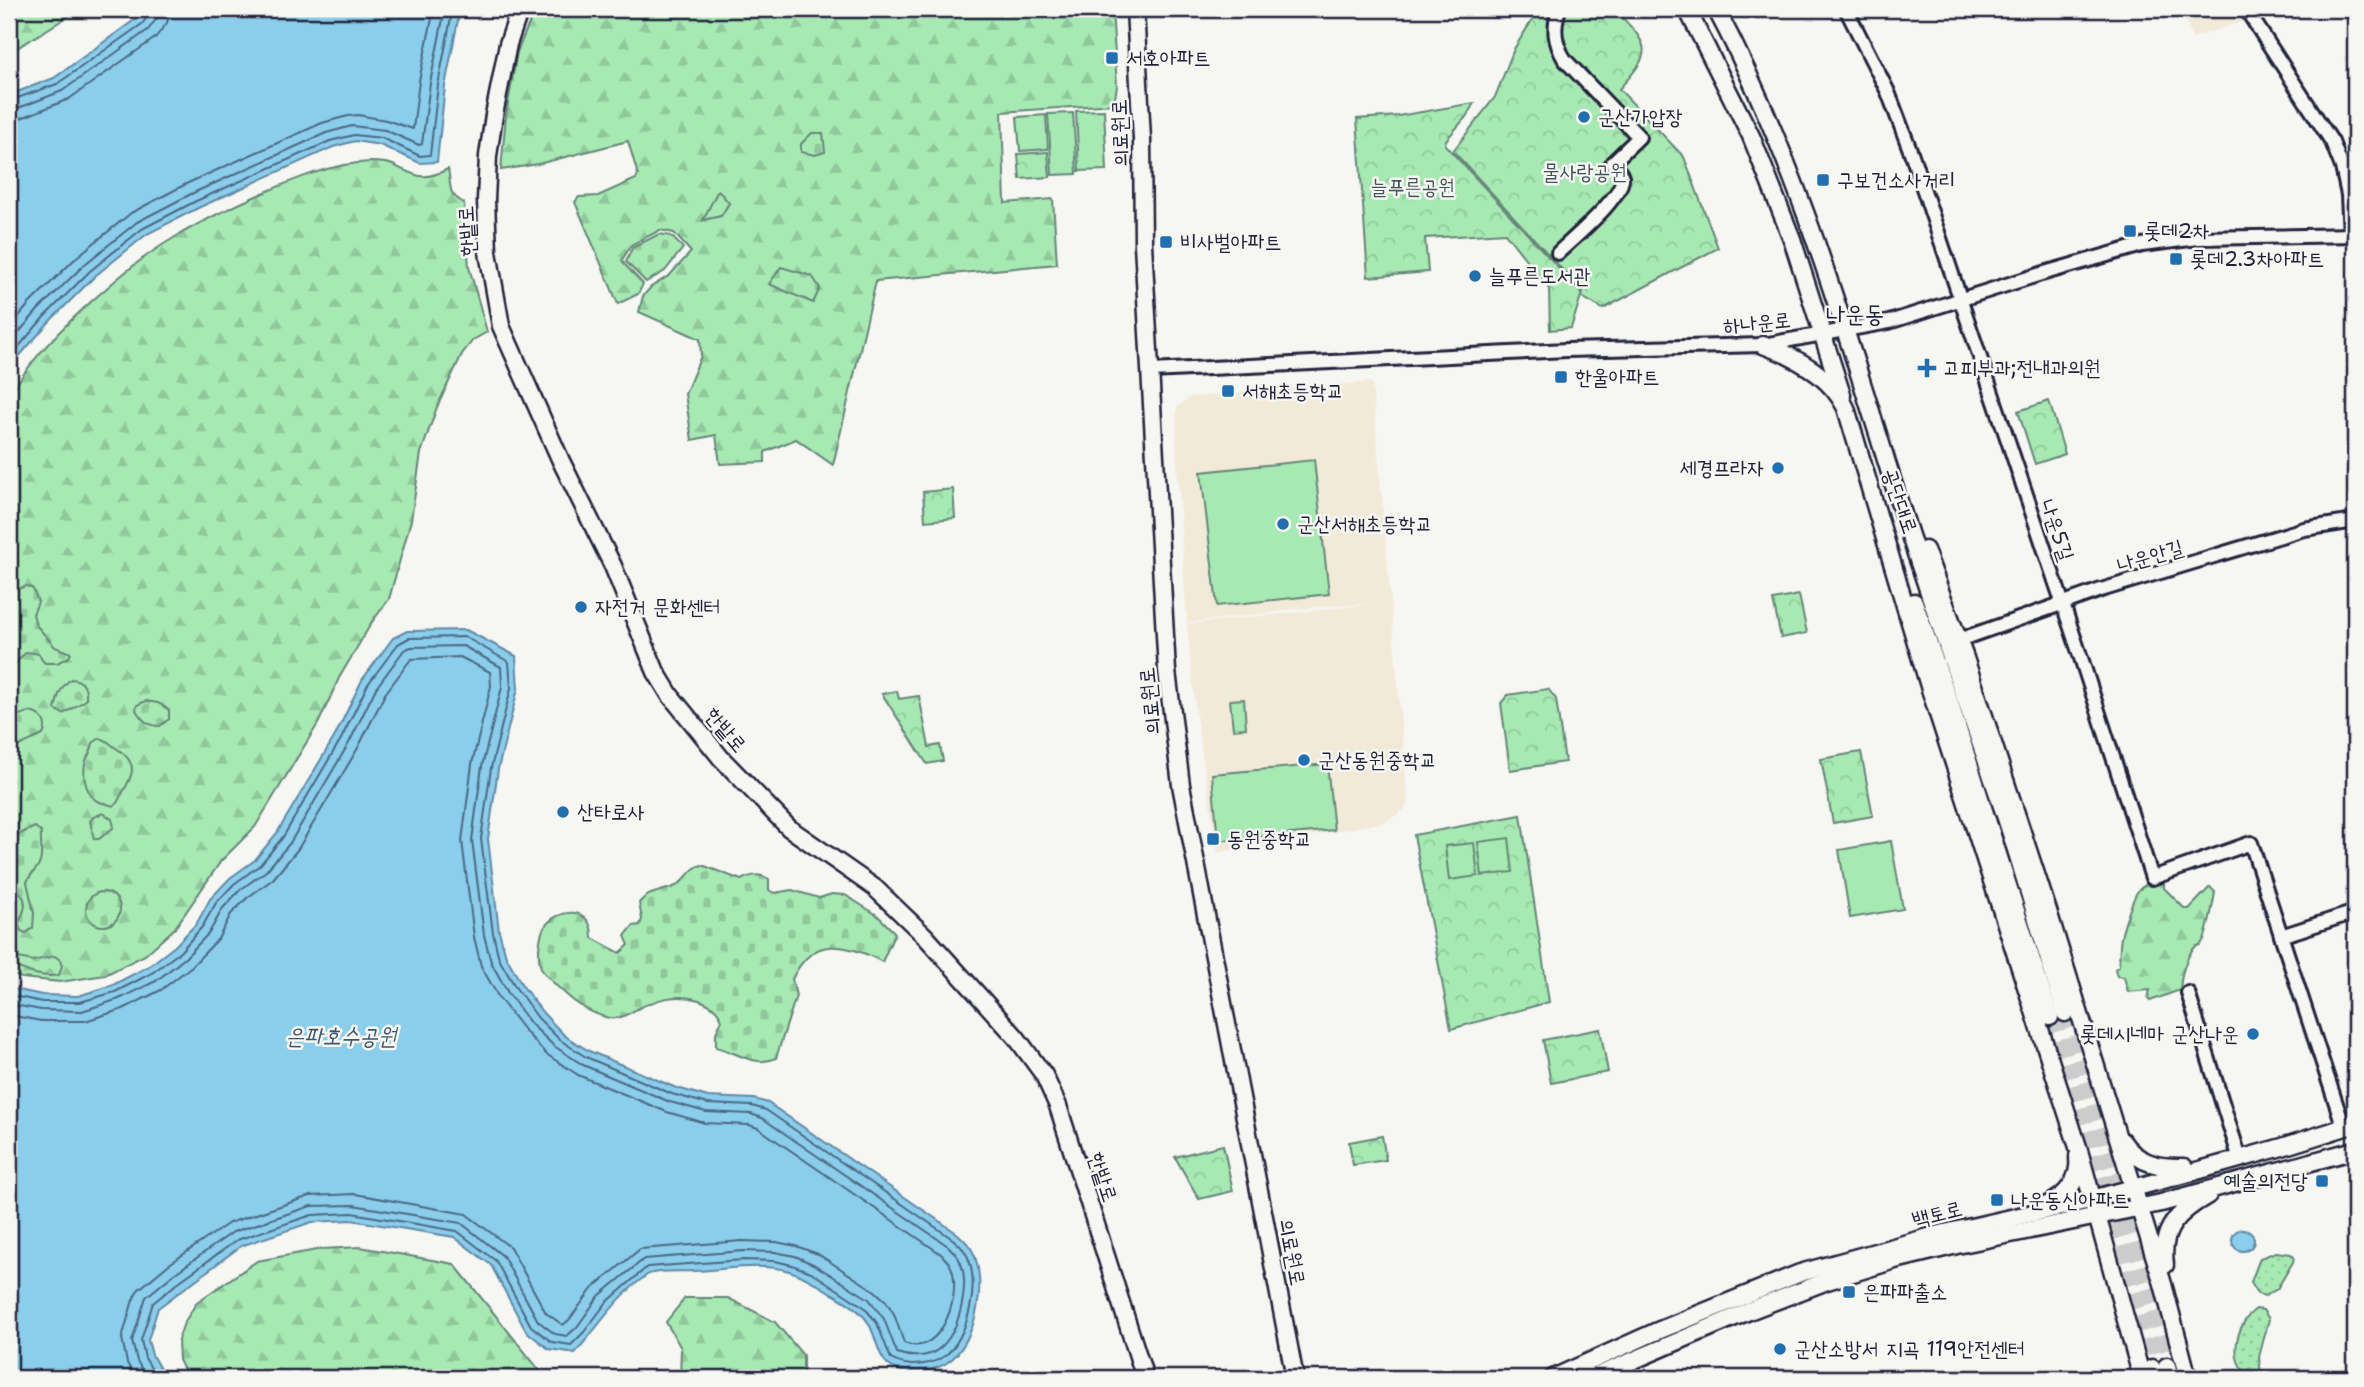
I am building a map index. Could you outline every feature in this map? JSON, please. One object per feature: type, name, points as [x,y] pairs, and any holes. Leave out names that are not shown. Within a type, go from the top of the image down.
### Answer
[{"type":"street","name":"한밭로","points":[[520,9],[508,44],[488,156],[488,252],[501,326],[561,461],[613,566],[642,640],[670,695],[721,758],[789,828],[875,888],[925,936],[1016,1037],[1044,1075],[1058,1106],[1145,1378]]},
{"type":"street","name":"의료원로","points":[[1135,9],[1142,139],[1143,244],[1167,671],[1181,785],[1296,1378]]},
{"type":"street","points":[[1558,253],[1613,199],[1622,183],[1622,176],[1612,163],[1639,137],[1565,60],[1555,36],[1559,9]]},
{"type":"street","name":"공단대로","points":[[1687,9],[1751,136],[1792,239],[1846,408],[2057,1015],[2007,822],[1881,443],[1846,329],[1803,204],[1768,117],[1716,9]]},
{"type":"street","name":"나운5길","points":[[1846,9],[1888,92],[1912,155],[2152,878],[2250,843],[2281,936]]},
{"type":"street","points":[[2246,9],[2332,142],[2340,161],[2348,195],[2353,235]]},
{"type":"street","points":[[2340,161],[2355,161]]},
{"type":"street","name":"하나운로","points":[[1151,371],[1567,350],[1763,345],[1889,322],[2142,245],[2198,238],[2353,235]]},
{"type":"street","points":[[1763,345],[1812,369],[1835,389],[1846,408],[1929,687],[2076,1140],[2098,1216],[2157,1374]]},
{"type":"street","points":[[1881,443],[1959,640],[2052,923],[2140,1207],[2188,1378]]},
{"type":"street","name":"나운안길","points":[[1959,640],[2101,590],[2304,529],[2355,521]]},
{"type":"street","points":[[2281,936],[2355,912]]},
{"type":"street","name":"백토로","points":[[1553,1378],[1655,1332],[1800,1273],[1936,1235],[2093,1198],[2350,1126],[2281,936]]},
{"type":"street","points":[[2116,1131],[2132,1153],[2153,1165],[2165,1168],[2234,1160],[2188,993]]},
{"type":"street","points":[[2016,1217],[2049,1204],[2071,1187],[2079,1166],[2076,1140]]},
{"type":"street","name":"백토로","points":[[1592,1378],[1827,1281],[1947,1247],[2224,1187],[2355,1150]]},
{"type":"street","points":[[2174,1323],[2163,1251],[2168,1230],[2189,1208],[2224,1187]]},
{"type":"shaded area","points":[[2182,9],[2237,9],[2245,21],[2192,38]]},
{"type":"shaded area","points":[[1372,382],[1408,803],[1404,810],[1385,822],[1218,853],[1196,716],[1187,624],[1373,604],[1315,607],[1187,623],[1176,446],[1177,407],[1190,397]]},
{"type":"green space","points":[[9,9],[80,9],[9,53]]},
{"type":"green space","points":[[535,9],[1112,9],[1117,86],[1114,104],[1002,112],[1005,203],[1053,199],[1057,264],[876,281],[833,465],[796,439],[765,452],[765,462],[720,464],[716,435],[692,440],[685,394],[701,356],[700,339],[639,312],[643,296],[651,287],[670,275],[691,252],[674,233],[660,230],[631,245],[622,260],[643,284],[638,294],[618,304],[575,202],[579,197],[598,196],[636,179],[638,175],[628,141],[538,164],[501,170],[506,115],[517,52]]},
{"type":"green space","name":"물사랑공원","points":[[1539,9],[1614,9],[1641,40],[1643,56],[1619,89],[1684,157],[1718,248],[1603,309],[1582,297],[1583,292],[1453,151],[1495,97],[1514,49]]},
{"type":"green space","name":"늘푸른공원","points":[[1474,103],[1445,145],[1582,293],[1571,328],[1550,330],[1549,289],[1505,233],[1425,238],[1428,272],[1368,277],[1357,119],[1398,116]]},
{"type":"green space","points":[[1104,110],[1107,170],[1079,171],[1076,111]]},
{"type":"green space","points":[[1073,113],[1077,174],[1052,175],[1048,114]]},
{"type":"green space","points":[[1046,115],[1048,149],[1020,151],[1017,117]]},
{"type":"green space","points":[[812,133],[823,133],[825,152],[815,155],[801,152],[801,144]]},
{"type":"green space","points":[[1048,152],[1050,177],[1020,179],[1018,154]]},
{"type":"green space","points":[[369,162],[390,164],[420,176],[448,169],[452,193],[464,203],[469,267],[487,332],[473,340],[462,354],[437,407],[421,453],[411,520],[389,599],[339,678],[319,722],[255,827],[221,861],[175,928],[145,955],[105,975],[60,982],[9,974],[9,397],[33,361],[84,308],[160,246],[217,215],[289,182],[328,169]]},
{"type":"green space","points":[[718,190],[729,203],[721,216],[703,220]]},
{"type":"green space","points":[[659,234],[671,236],[683,248],[665,271],[646,282],[626,262],[632,248]]},
{"type":"green space","points":[[781,267],[812,276],[820,288],[813,303],[769,284]]},
{"type":"green space","points":[[2049,401],[2065,454],[2035,464],[2018,411]]},
{"type":"green space","points":[[1314,460],[1329,594],[1217,606],[1201,472]]},
{"type":"green space","points":[[953,489],[955,518],[925,521],[923,492]]},
{"type":"green space","points":[[9,586],[17,589],[27,586],[33,589],[38,602],[33,614],[36,625],[55,647],[71,653],[69,657],[57,663],[45,663],[39,654],[27,652],[9,668]]},
{"type":"green space","points":[[1799,595],[1807,633],[1781,638],[1773,600]]},
{"type":"green space","points":[[71,679],[84,685],[86,700],[63,714],[55,709],[60,692]]},
{"type":"green space","points":[[1548,689],[1556,699],[1565,762],[1510,770],[1501,703],[1508,695]]},
{"type":"green space","points":[[897,691],[899,699],[919,696],[929,747],[940,745],[943,761],[927,764],[882,694]]},
{"type":"green space","points":[[1244,699],[1246,728],[1233,729],[1230,700]]},
{"type":"green space","points":[[146,701],[158,703],[169,710],[169,719],[160,726],[146,722],[136,710],[137,705]]},
{"type":"green space","points":[[29,712],[43,719],[43,735],[9,752],[9,718]]},
{"type":"green space","points":[[100,738],[127,757],[131,763],[129,782],[113,806],[93,798],[86,784],[86,761],[93,743]]},
{"type":"green space","points":[[1861,752],[1873,816],[1833,823],[1821,759]]},
{"type":"green space","points":[[1327,764],[1334,830],[1218,841],[1212,774]]},
{"type":"green space","points":[[103,813],[112,819],[114,827],[99,839],[94,839],[90,821]]},
{"type":"green space","points":[[1521,815],[1549,1002],[1451,1029],[1414,835]]},
{"type":"green space","points":[[35,827],[41,832],[41,855],[39,865],[27,882],[34,913],[33,928],[26,933],[21,931],[18,924],[24,911],[24,899],[18,891],[9,895],[9,839]]},
{"type":"green space","points":[[1509,838],[1513,872],[1482,876],[1478,842]]},
{"type":"green space","points":[[1891,841],[1903,909],[1850,918],[1839,850]]},
{"type":"green space","points":[[1474,843],[1478,876],[1449,880],[1445,846]]},
{"type":"green space","points":[[702,865],[741,880],[755,875],[765,877],[769,879],[769,890],[774,893],[792,890],[819,898],[832,894],[845,895],[877,915],[895,933],[882,962],[861,952],[837,947],[823,948],[804,960],[792,979],[796,996],[776,1058],[768,1061],[753,1060],[716,1047],[716,1033],[722,1020],[707,1003],[683,997],[667,998],[652,1002],[625,1016],[605,1017],[573,1001],[541,967],[539,949],[542,933],[557,916],[565,913],[581,915],[591,927],[592,938],[620,953],[629,945],[625,936],[633,926],[640,925],[642,919],[639,903],[651,894],[676,886],[694,868]]},
{"type":"green space","points":[[2161,879],[2164,888],[2185,909],[2189,909],[2210,887],[2215,892],[2205,938],[2188,957],[2180,990],[2150,1001],[2150,990],[2128,992],[2124,977],[2117,976],[2115,969],[2119,966],[2121,937],[2134,897],[2140,888]]},
{"type":"green space","points":[[103,892],[115,897],[120,909],[115,921],[103,926],[91,921],[86,909],[91,897]]},
{"type":"green space","points":[[9,934],[18,958],[33,961],[55,956],[62,966],[59,975],[39,975],[9,964]]},
{"type":"green space","points":[[1600,1029],[1608,1072],[1551,1083],[1543,1040]]},
{"type":"green space","points":[[1382,1136],[1386,1160],[1353,1165],[1349,1142]]},
{"type":"green space","points":[[1223,1145],[1233,1191],[1199,1199],[1175,1157]]},
{"type":"green space","points":[[360,1247],[454,1264],[541,1372],[540,1378],[188,1378],[179,1360],[178,1340],[184,1323],[197,1302],[257,1261],[322,1249]]},
{"type":"green space","points":[[2276,1252],[2291,1254],[2294,1257],[2293,1262],[2277,1289],[2265,1296],[2257,1294],[2251,1282],[2260,1258]]},
{"type":"green space","points":[[685,1298],[728,1298],[775,1322],[803,1355],[803,1378],[680,1378],[681,1348],[666,1322]]},
{"type":"green space","points":[[2256,1309],[2263,1310],[2269,1319],[2259,1357],[2261,1375],[2258,1378],[2241,1367],[2236,1347],[2242,1325]]},
{"type":"water","points":[[145,9],[463,9],[458,20],[445,86],[437,162],[420,163],[380,145],[355,141],[333,147],[200,207],[147,234],[95,276],[50,321],[9,368],[9,95],[54,78],[137,18]]},
{"type":"water","name":"은파호수공원","points":[[466,630],[516,656],[518,689],[498,769],[488,839],[499,931],[506,956],[522,985],[565,1036],[589,1051],[674,1087],[708,1097],[754,1099],[768,1103],[958,1234],[972,1250],[979,1277],[977,1310],[966,1340],[958,1353],[937,1367],[914,1372],[893,1368],[882,1357],[870,1325],[849,1304],[795,1273],[777,1268],[753,1267],[651,1273],[636,1283],[617,1302],[575,1353],[549,1349],[526,1331],[491,1265],[454,1237],[351,1220],[312,1222],[241,1246],[158,1308],[148,1340],[152,1355],[165,1378],[9,1378],[9,988],[42,995],[78,996],[113,985],[149,966],[175,946],[197,923],[210,899],[230,878],[255,860],[277,833],[335,736],[362,680],[393,638],[407,631]]},
{"type":"water","points":[[2243,1229],[2251,1232],[2254,1240],[2251,1248],[2243,1251],[2235,1248],[2232,1240],[2235,1232]]},
{"type":"tunnel","points":[[2065,1013],[2152,1305],[2167,1366]]},
{"type":"tunnel","points":[[2050,1017],[2126,1266],[2152,1368]]},
{"type":"place","name":"서호아파트","points":[[1112,58]]},
{"type":"place","name":"군산가압장","points":[[1584,117]]},
{"type":"place","name":"구보건소사거리","points":[[1823,180]]},
{"type":"place","name":"롯데2차","points":[[2130,231]]},
{"type":"place","name":"비사벌아파트","points":[[1166,242]]},
{"type":"place","name":"롯데2.3차아파트","points":[[2176,259]]},
{"type":"place","name":"늘푸른도서관","points":[[1475,276]]},
{"type":"place","name":"고피부과;전내과의원","points":[[1927,368]]},
{"type":"place","name":"한울아파트","points":[[1561,377]]},
{"type":"place","name":"서해초등학교","points":[[1228,391]]},
{"type":"place","name":"세경프라자","points":[[1778,468]]},
{"type":"place","name":"군산서해초등학교","points":[[1283,524]]},
{"type":"place","name":"자전거 문화센터","points":[[581,607]]},
{"type":"place","name":"군산동원중학교","points":[[1304,760]]},
{"type":"place","name":"산타로사","points":[[563,812]]},
{"type":"place","name":"동원중학교","points":[[1213,839]]},
{"type":"place","name":"롯데시네마 군산나운","points":[[2253,1034]]},
{"type":"place","name":"예술의전당","points":[[2322,1181]]},
{"type":"place","name":"나운동신아파트","points":[[1997,1200]]},
{"type":"place","name":"은파파출소","points":[[1849,1292]]},
{"type":"place","name":"군산소방서 지곡 119안전센터","points":[[1780,1349]]},
{"type":"district","name":"나운동","points":[[1855,314]]}]
